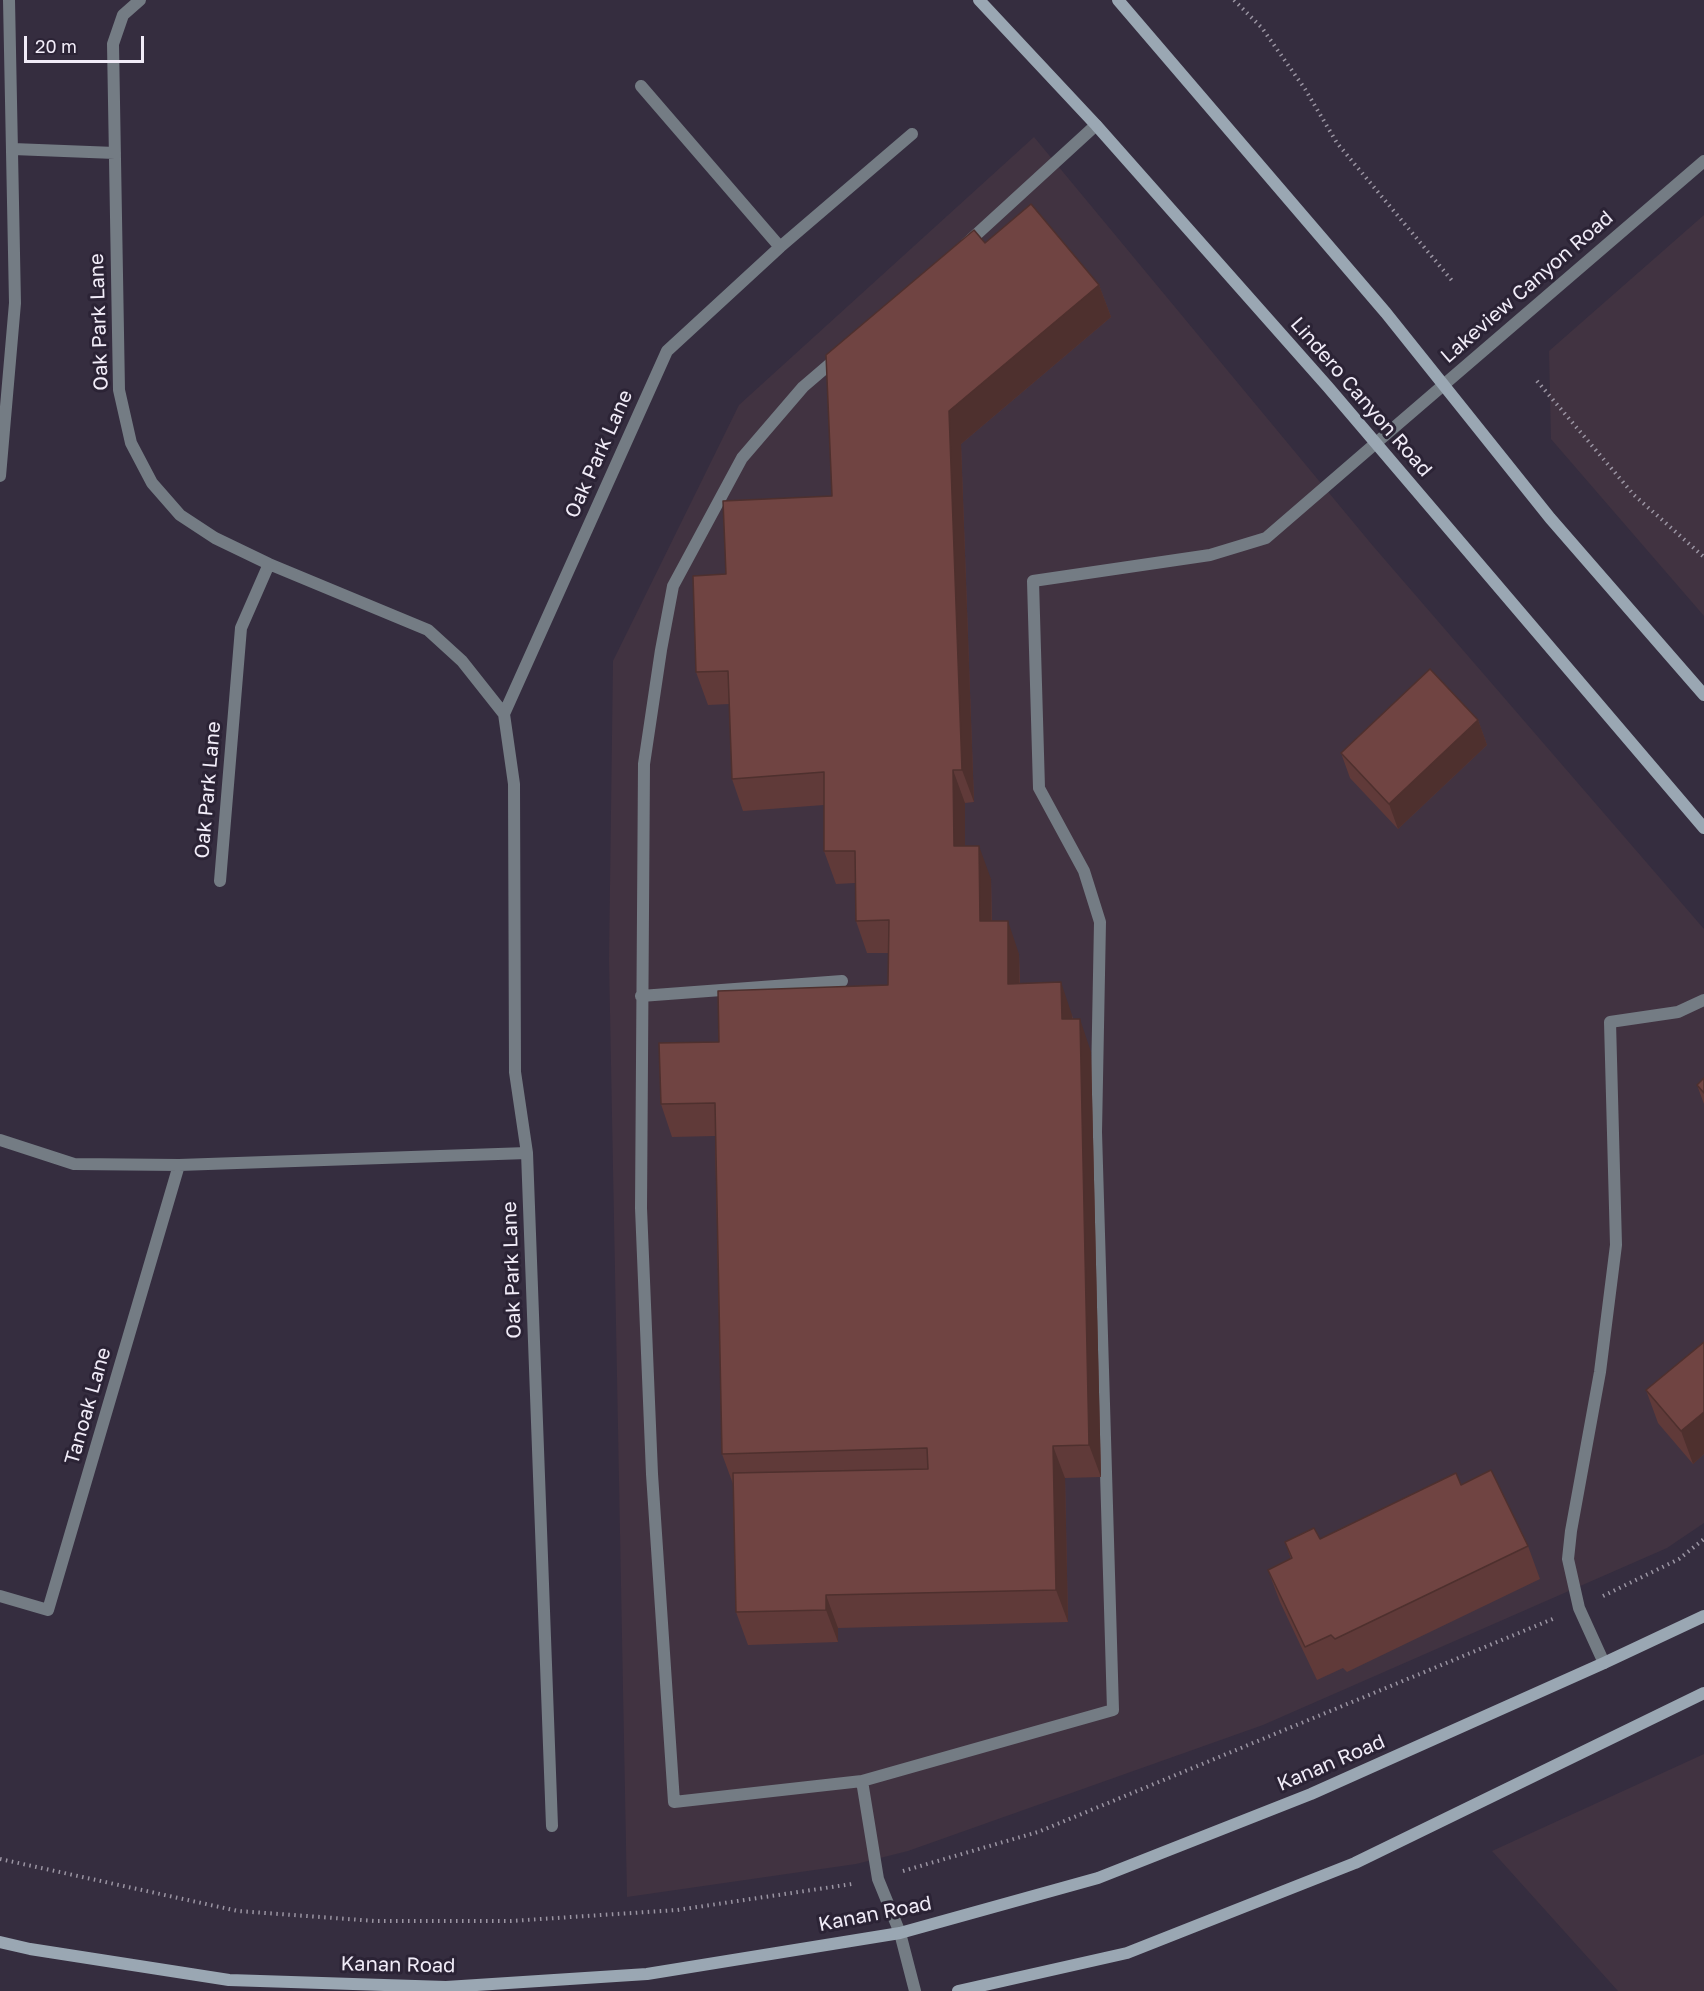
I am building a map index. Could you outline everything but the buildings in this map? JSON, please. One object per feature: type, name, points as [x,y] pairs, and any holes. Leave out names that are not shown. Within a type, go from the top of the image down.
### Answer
[{"type":"main road","name":"Lindero Canyon Road","points":[[980,0],[1096,125],[1376,443],[1704,828]]},
{"type":"main road","points":[[1118,0],[1386,314],[1550,518],[1704,695]]},
{"type":"main road","name":"Kanan Road","points":[[0,1942],[30,1949],[229,1980],[446,1987],[647,1974],[900,1933],[1098,1878],[1311,1794],[1704,1616]]},
{"type":"main road","points":[[958,1991],[1127,1953],[1344,1867],[1704,1693]]},
{"type":"street","points":[[0,476],[15,303],[9,0]]},
{"type":"street","name":"Oak Park Lane","points":[[140,0],[123,15],[113,44],[119,390],[131,443],[152,483],[180,515],[215,538],[269,564],[428,630],[462,661],[504,714],[514,784],[515,1072],[527,1153],[552,1826]]},
{"type":"street","points":[[641,86],[780,247]]},
{"type":"street","points":[[958,251],[1096,125]]},
{"type":"street","name":"Oak Park Lane","points":[[504,714],[666,351],[780,247],[912,134]]},
{"type":"street","points":[[13,149],[115,153]]},
{"type":"street","name":"Lakeview Canyon Road","points":[[862,1781],[1113,1710],[1096,1132],[1100,922],[1084,872],[1039,788],[1033,581],[1210,555],[1266,538],[1704,161]]},
{"type":"street","points":[[846,349],[803,387],[742,458],[673,586],[644,764],[641,996],[642,1243],[652,1474],[674,1802],[862,1781],[878,1879],[900,1933],[915,1991]]},
{"type":"street","name":"Oak Park Lane","points":[[220,881],[240,628],[269,564]]},
{"type":"street","points":[[641,996],[842,981]]},
{"type":"street","points":[[1604,1663],[1579,1608],[1568,1559],[1600,1372],[1616,1245],[1610,1022],[1678,1012],[1704,1000]]},
{"type":"street","points":[[0,1140],[74,1164],[179,1165],[527,1153]]},
{"type":"street","name":"Tanoak Lane","points":[[0,1596],[48,1610],[179,1165]]},
{"type":"path","points":[[1234,0],[1268,36],[1305,89],[1337,143],[1454,283]]},
{"type":"path","points":[[1537,381],[1634,495],[1704,557]]},
{"type":"shaded area","points":[[1034,137],[1373,546],[1704,929],[1704,1523],[1667,1548],[1263,1725],[908,1851],[856,1864],[627,1897],[609,960],[613,661],[739,405]]},
{"type":"shaded area","points":[[1704,215],[1704,616],[1551,439],[1549,351]]},
{"type":"shaded area","points":[[1704,1754],[1704,1991],[1618,1991],[1492,1851]]}]
